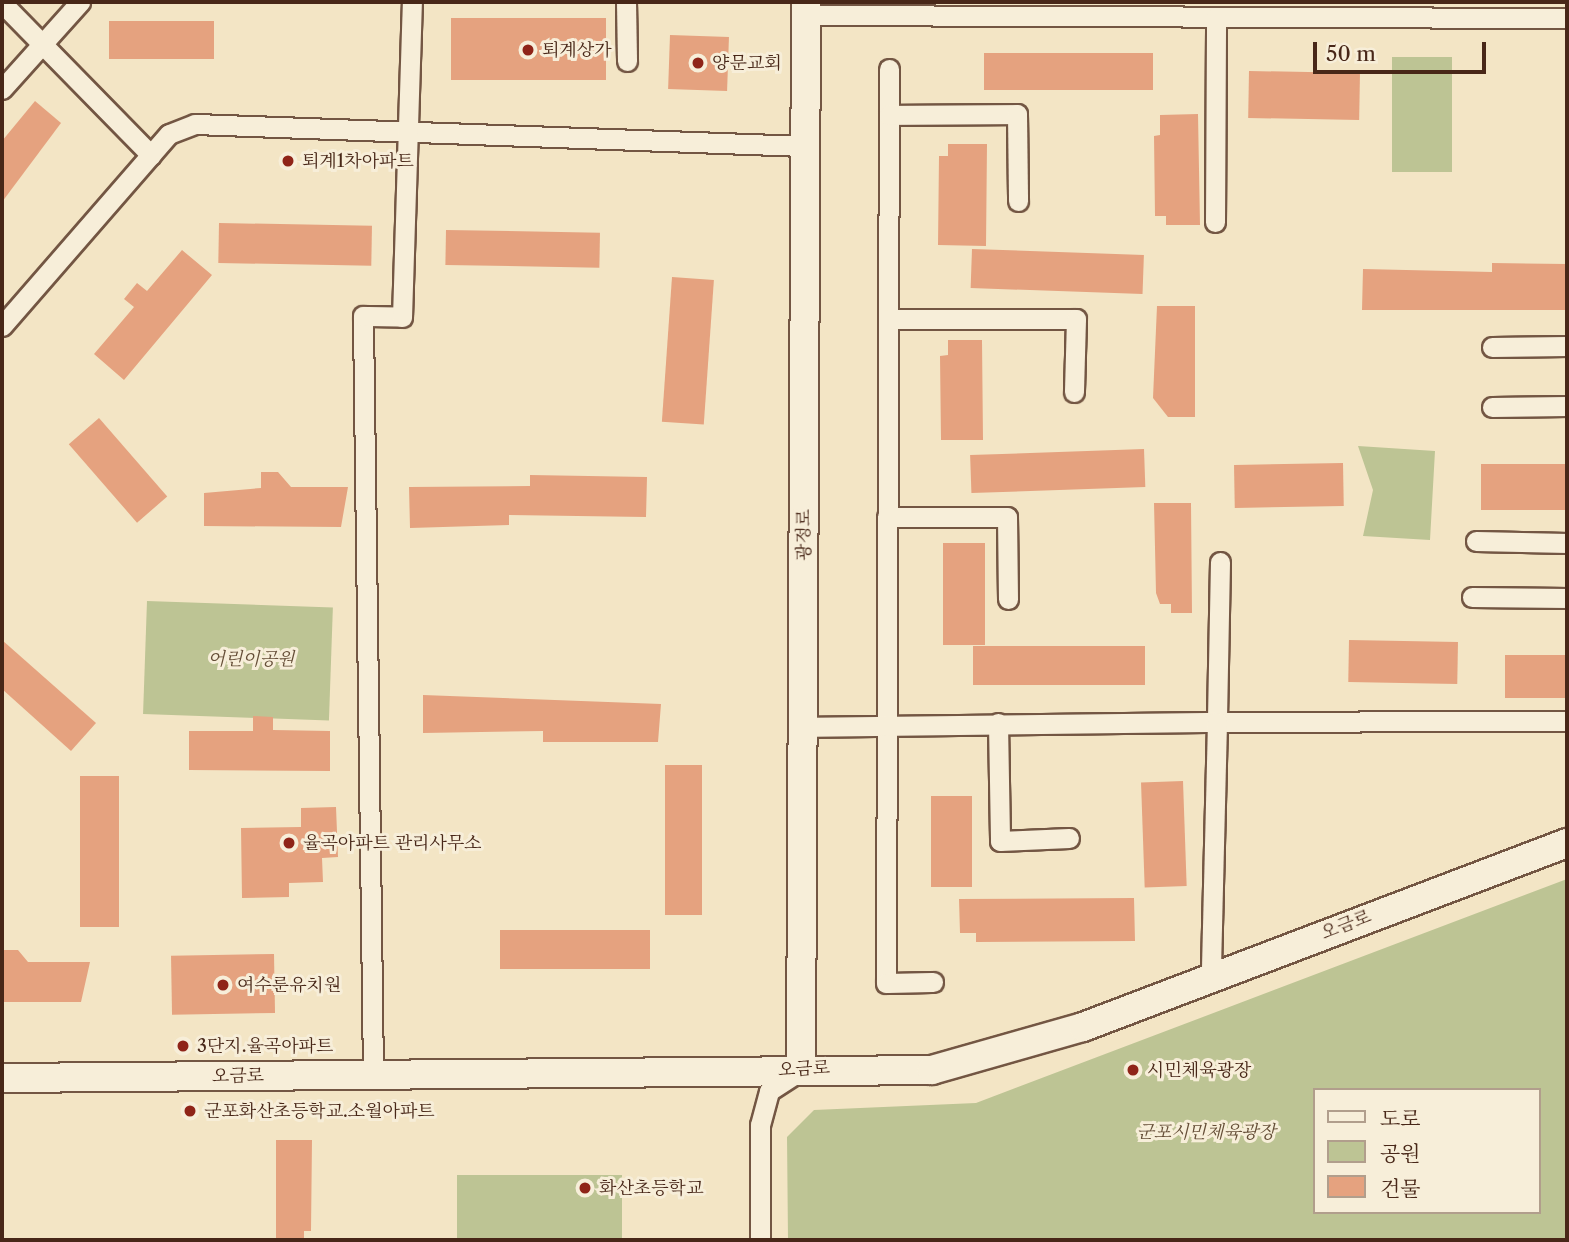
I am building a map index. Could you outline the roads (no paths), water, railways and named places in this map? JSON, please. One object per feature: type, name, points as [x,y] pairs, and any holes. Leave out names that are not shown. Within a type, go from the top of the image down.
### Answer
[{"type":"street","points":[[2,89],[80,2]]},
{"type":"street","points":[[373,1074],[363,316],[402,317],[412,2]]},
{"type":"street","points":[[626,2],[627,61]]},
{"type":"street","points":[[2,4],[151,155]]},
{"type":"street","points":[[806,8],[1086,8],[1216,17],[1567,18]]},
{"type":"street","name":"광정로","points":[[801,1069],[806,8]]},
{"type":"street","points":[[1214,222],[1216,17]]},
{"type":"street","points":[[889,69],[886,983],[933,982]]},
{"type":"street","points":[[889,116],[1017,114],[1018,201]]},
{"type":"street","points":[[2,326],[169,134],[195,124],[805,146]]},
{"type":"street","points":[[888,318],[1076,319],[1074,392]]},
{"type":"street","points":[[1492,347],[1567,346]]},
{"type":"street","points":[[1492,407],[1567,405]]},
{"type":"street","points":[[887,517],[1007,517],[1008,599]]},
{"type":"street","points":[[1475,541],[1567,543]]},
{"type":"street","points":[[1211,976],[1220,562]]},
{"type":"street","points":[[1472,597],[1567,598]]},
{"type":"street","points":[[803,727],[998,723],[1567,721]]},
{"type":"street","points":[[998,723],[1000,841],[1069,838]]},
{"type":"street","name":"오금로","points":[[2,1078],[801,1069],[932,1070],[1083,1027],[1211,976],[1567,843]]},
{"type":"street","points":[[760,1240],[760,1125],[769,1091],[801,1069]]},
{"type":"place","name":"퇴계상가","points":[[528,50]]},
{"type":"place","name":"양문교회","points":[[698,63]]},
{"type":"place","name":"퇴계1차아파트","points":[[288,161]]},
{"type":"place","name":"율곡아파트 관리사무소","points":[[289,843]]},
{"type":"place","name":"여수룬유치원","points":[[223,985]]},
{"type":"place","name":"3단지.율곡아파트","points":[[183,1046]]},
{"type":"place","name":"시민체육광장","points":[[1133,1070]]},
{"type":"place","name":"군포화산초등학교.소월아파트","points":[[190,1111]]},
{"type":"place","name":"화산초등학교","points":[[585,1188]]},
{"type":"park label","name":"어린이공원","points":[[251,659]]},
{"type":"park label","name":"군포시민체육광장","points":[[1206,1132]]}]
